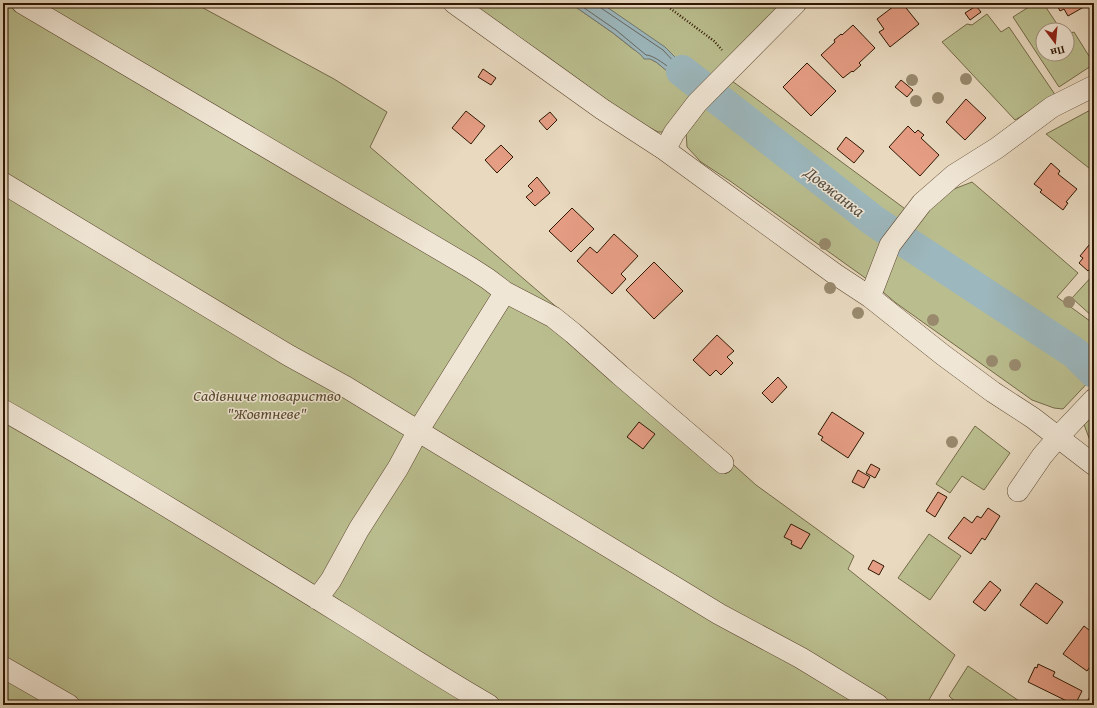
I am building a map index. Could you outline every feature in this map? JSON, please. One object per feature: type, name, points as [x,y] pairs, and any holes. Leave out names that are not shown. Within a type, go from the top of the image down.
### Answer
[{"type":"street","points":[[22,3],[488,279],[505,292],[553,317],[723,463]]},
{"type":"street","points":[[454,3],[602,109],[665,150],[835,274],[870,297],[943,355],[1058,436],[1094,466]]},
{"type":"street","points":[[665,150],[674,133],[697,103],[796,3]]},
{"type":"street","points":[[870,297],[890,245],[922,203],[954,175],[997,148],[1052,107],[1094,86]]},
{"type":"street","points":[[3,183],[288,355],[346,387],[719,614],[800,658],[878,705]]},
{"type":"street","points":[[317,599],[331,580],[359,529],[398,468],[418,431],[505,292]]},
{"type":"street","points":[[1018,491],[1058,436],[1089,404]]},
{"type":"street","points":[[3,410],[68,447],[489,705]]},
{"type":"street","points":[[3,667],[69,705]]},
{"type":"path","points":[[663,3],[714,41],[734,65]]},
{"type":"green space","name":"Садівниче товариство \"Жовтневе\"","points":[[3,3],[194,3],[334,79],[387,112],[370,147],[588,334],[756,485],[854,556],[848,569],[955,655],[926,705],[3,705]]},
{"type":"green space","points":[[470,3],[570,3],[633,49],[656,62],[699,95],[669,132],[658,132],[633,119],[548,57]]},
{"type":"green space","points":[[601,3],[777,3],[777,8],[703,85],[687,69],[640,31]]},
{"type":"green space","points":[[1035,3],[1043,3],[1056,22],[1035,22],[1035,50],[1013,17]]},
{"type":"green space","points":[[987,14],[1001,32],[1009,27],[1056,96],[1015,120],[942,42],[967,24],[972,25]]},
{"type":"green space","points":[[1075,34],[1094,64],[1059,87],[1043,62],[1075,62]]},
{"type":"green space","points":[[728,78],[912,214],[954,189],[972,182],[1078,273],[1057,297],[1094,324],[1094,376],[1063,409],[1054,408],[1032,400],[896,303],[883,292],[879,276],[875,285],[730,181],[701,162],[687,147],[686,132]]},
{"type":"green space","points":[[1094,108],[1094,172],[1046,134]]},
{"type":"green space","points":[[1094,274],[1094,318],[1072,298]]},
{"type":"green space","points":[[1094,412],[1094,444],[1089,438],[1082,419]]},
{"type":"green space","points":[[975,426],[1010,453],[984,490],[962,476],[950,493],[936,484]]},
{"type":"green space","points":[[929,534],[961,556],[930,600],[898,578]]},
{"type":"green space","points":[[968,666],[1025,705],[959,705],[949,696]]},
{"type":"water","points":[[570,3],[601,3],[665,47],[703,85],[696,93],[656,62],[650,59],[644,59],[613,33]]},
{"type":"building","points":[[898,3],[902,3],[919,24],[890,47],[879,32],[884,29],[877,19]]},
{"type":"building","points":[[1056,3],[1089,4],[1068,16],[1064,9],[1060,11]]},
{"type":"building","points":[[976,6],[981,12],[970,20],[965,13]]},
{"type":"building","points":[[853,25],[875,48],[859,63],[861,65],[843,78],[821,55],[835,42],[834,40]]},
{"type":"building","points":[[807,63],[836,91],[811,116],[783,87]]},
{"type":"building","points":[[483,69],[496,78],[491,85],[478,77]]},
{"type":"building","points":[[901,80],[913,90],[907,97],[895,87]]},
{"type":"building","points":[[966,99],[986,118],[965,140],[946,122]]},
{"type":"building","points":[[466,111],[485,126],[471,144],[452,128]]},
{"type":"building","points":[[550,112],[557,120],[547,130],[539,121]]},
{"type":"building","points":[[908,126],[915,133],[918,130],[924,135],[921,138],[939,155],[920,176],[889,147]]},
{"type":"building","points":[[846,137],[864,151],[854,163],[837,149]]},
{"type":"building","points":[[501,145],[513,157],[497,173],[485,160]]},
{"type":"building","points":[[1051,163],[1060,171],[1058,174],[1077,189],[1066,202],[1068,203],[1063,210],[1040,192],[1042,190],[1034,184]]},
{"type":"building","points":[[537,177],[550,193],[535,206],[526,197],[533,191],[528,186]]},
{"type":"building","points":[[572,208],[594,229],[571,252],[549,231]]},
{"type":"building","points":[[614,234],[638,256],[621,274],[626,279],[612,294],[577,261],[590,247],[597,253]]},
{"type":"building","points":[[1094,239],[1094,257],[1089,262],[1093,266],[1088,271],[1079,263],[1083,258],[1080,256]]},
{"type":"building","points":[[654,262],[683,291],[654,319],[626,290]]},
{"type":"building","points":[[717,335],[734,351],[727,357],[733,363],[721,375],[716,370],[710,376],[693,360]]},
{"type":"building","points":[[778,377],[787,387],[772,403],[762,393]]},
{"type":"building","points":[[832,412],[864,433],[848,458],[821,440],[823,437],[818,434]]},
{"type":"building","points":[[639,422],[655,434],[643,449],[627,437]]},
{"type":"building","points":[[871,464],[880,469],[875,478],[866,473]]},
{"type":"building","points":[[858,470],[870,477],[864,488],[852,482]]},
{"type":"building","points":[[938,492],[947,497],[935,517],[926,511]]},
{"type":"building","points":[[988,508],[1000,516],[985,540],[982,538],[971,554],[948,538],[964,517],[972,523],[977,516],[981,518]]},
{"type":"building","points":[[791,524],[810,534],[801,549],[791,544],[792,541],[784,537]]},
{"type":"building","points":[[873,560],[884,566],[879,575],[868,569]]},
{"type":"building","points":[[990,581],[1001,590],[985,611],[973,602]]},
{"type":"building","points":[[1036,583],[1063,602],[1047,624],[1020,605]]},
{"type":"building","points":[[1084,626],[1094,634],[1094,661],[1087,671],[1063,654]]},
{"type":"building","points":[[1038,664],[1055,672],[1053,676],[1082,691],[1075,705],[1028,682]]},
{"type":"building","points":[[1090,697],[1094,701],[1094,705],[1084,705]]},
{"type":"waterway","name":"Довжанка","points":[[682,71],[874,221],[1075,353],[1094,372]]}]
